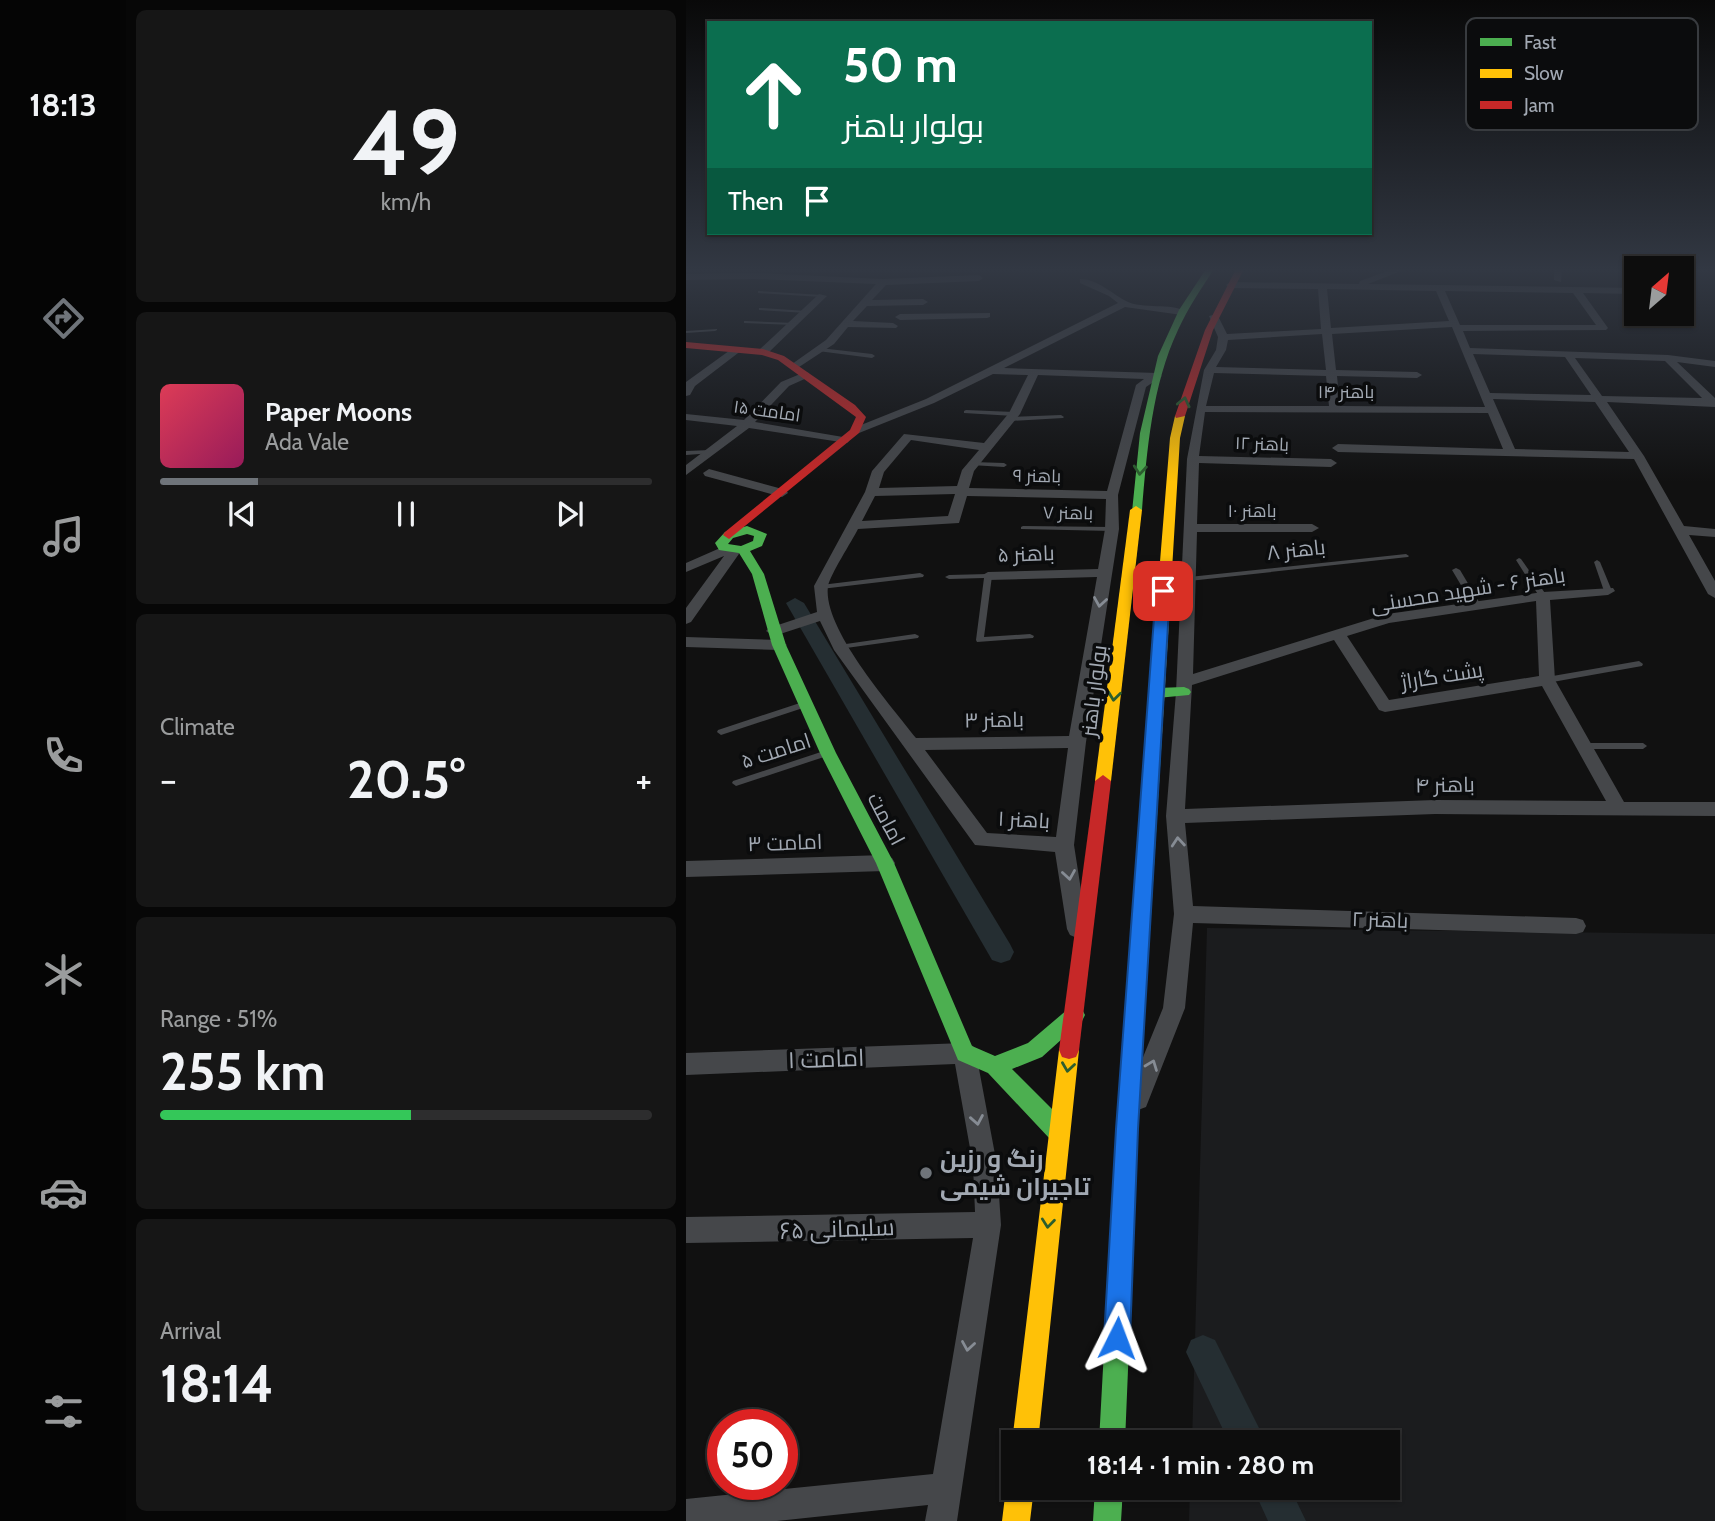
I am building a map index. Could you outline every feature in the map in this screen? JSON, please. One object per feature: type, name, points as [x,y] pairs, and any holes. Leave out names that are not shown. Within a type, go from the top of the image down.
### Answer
[{"type":"main road","name":"بولوار باهنر","points":[[1026,1430],[1058,1131],[1126,611],[1143,438],[1157,376],[1171,340]]},
{"type":"main road","points":[[1113,1430],[1127,1129],[1175,438],[1189,378],[1204,340]]},
{"type":"main road","points":[[686,345],[763,352],[800,370],[861,417],[849,436]]},
{"type":"main road","name":"امامت","points":[[758,574],[731,545],[782,493],[849,436]]},
{"type":"main road","points":[[1126,438],[1143,438]]},
{"type":"main road","name":"امامت","points":[[782,493],[761,536],[758,574],[777,638],[828,753],[885,863],[965,1053]]},
{"type":"main road","points":[[731,545],[751,547],[761,536]]},
{"type":"main road","points":[[1128,592],[1146,595],[1163,591]]},
{"type":"main road","points":[[1126,611],[1144,607],[1161,611]]},
{"type":"main road","points":[[1157,693],[1184,687]]},
{"type":"main road","points":[[995,1066],[1035,1050],[1075,1015]]},
{"type":"main road","points":[[965,1053],[995,1066],[1058,1131]]},
{"type":"main road","points":[[1016,1521],[1019,1500]]},
{"type":"main road","points":[[1107,1521],[1108,1500]]},
{"type":"street","points":[[763,352],[777,340]]},
{"type":"street","points":[[686,471],[747,424],[829,340]]},
{"type":"street","points":[[849,436],[930,401],[1053,340]]},
{"type":"street","points":[[1127,1129],[1174,1008],[1184,914],[1175,816],[1184,687],[1193,459],[1199,408],[1209,370],[1221,350],[1223,340]]},
{"type":"street","points":[[1328,340],[1335,409]]},
{"type":"street","points":[[1462,340],[1510,452]]},
{"type":"street","points":[[686,393],[690,384],[737,350]]},
{"type":"street","points":[[1467,351],[1668,358],[1715,363]]},
{"type":"street","points":[[1569,356],[1638,456],[1715,594]]},
{"type":"street","points":[[1668,358],[1714,403]]},
{"type":"street","points":[[1209,370],[1416,375]]},
{"type":"street","points":[[992,371],[1157,376]]},
{"type":"street","points":[[853,525],[954,520],[968,470],[1012,417],[1034,373]]},
{"type":"street","points":[[1081,953],[1064,845],[1077,742],[1112,529],[1112,495],[1141,385],[1157,376]]},
{"type":"street","points":[[1692,383],[1715,387]]},
{"type":"street","points":[[1487,396],[1714,403]]},
{"type":"street","name":"باهنر ۱۴","points":[[1199,408],[1492,410]]},
{"type":"street","name":"امامت ۱۵","points":[[686,418],[849,436]]},
{"type":"street","points":[[911,744],[839,648],[820,617],[821,587],[871,492],[878,471],[908,436],[986,447]]},
{"type":"street","points":[[1338,448],[1638,456]]},
{"type":"street","name":"باهنر ۱۲","points":[[1193,459],[1331,463]]},
{"type":"street","points":[[709,472],[782,493]]},
{"type":"street","name":"باهنر ۹","points":[[871,492],[961,491],[1112,495]]},
{"type":"street","name":"باهنر ۱۰","points":[[1191,528],[1312,528]]},
{"type":"street","points":[[1681,530],[1715,533]]},
{"type":"street","points":[[686,562],[731,545]]},
{"type":"street","points":[[686,568],[731,545]]},
{"type":"street","points":[[686,619],[731,545]]},
{"type":"street","name":"باهنر ۵","points":[[988,576],[1105,573]]},
{"type":"street","name":"باهنر ۶ - شهید محسنی","points":[[1184,687],[1387,619],[1543,596],[1608,591]]},
{"type":"street","points":[[1543,596],[1547,680],[1619,809]]},
{"type":"street","points":[[686,642],[777,638],[796,625],[820,617]]},
{"type":"street","name":"پشت گاراژ","points":[[1339,636],[1385,706],[1547,680]]},
{"type":"street","name":"باهنر ۳","points":[[911,744],[1077,742]]},
{"type":"street","name":"باهنر ۱","points":[[911,744],[982,840],[1064,845]]},
{"type":"street","name":"باهنر ۴","points":[[1175,816],[1435,807],[1715,810]]},
{"type":"street","name":"امامت ۳","points":[[686,869],[885,863]]},
{"type":"street","name":"باهنر ۲","points":[[1184,914],[1576,926]]},
{"type":"street","points":[[941,1521],[988,1225],[985,1165],[965,1053]]},
{"type":"street","name":"امامت ۱","points":[[686,1064],[965,1053]]},
{"type":"street","name":"سلیمانی ۶۵","points":[[686,1230],[988,1225]]},
{"type":"street","points":[[686,1515],[945,1488]]},
{"type":"lane","points":[[820,350],[872,356]]},
{"type":"lane","points":[[966,412],[1012,417],[1061,417]]},
{"type":"lane","points":[[686,453],[711,452]]},
{"type":"lane","points":[[973,464],[1004,465]]},
{"type":"lane","name":"باهنر ۷","points":[[1023,528],[1112,529]]},
{"type":"lane","name":"باهنر ۸","points":[[1189,579],[1406,556]]},
{"type":"lane","points":[[1519,560],[1543,596]]},
{"type":"lane","name":"باهنر ۶ - شهید محسنی","points":[[1597,562],[1608,591]]},
{"type":"lane","points":[[1456,569],[1478,607]]},
{"type":"lane","points":[[821,587],[920,575]]},
{"type":"lane","points":[[988,576],[980,640],[1030,636]]},
{"type":"lane","name":"باهنر ۵","points":[[949,577],[988,576]]},
{"type":"lane","points":[[839,648],[915,636]]},
{"type":"lane","points":[[1547,680],[1639,664]]},
{"type":"lane","points":[[721,732],[806,704]]},
{"type":"lane","points":[[1585,746],[1643,746]]},
{"type":"lane","name":"امامت ۵","points":[[736,783],[828,753]]},
{"type":"shaded area","points":[[1207,928],[1715,934],[1715,1521],[1189,1521],[1190,1500],[1400,1500],[1400,1430],[1192,1430]]},
{"type":"waterway","points":[[795,603],[1001,952]]},
{"type":"waterway","points":[[1203,1352],[1242,1430]]},
{"type":"waterway","points":[[1277,1500],[1287,1521]]},
{"type":"traffic: fast","points":[[1136,510],[1149,407],[1169,340]]},
{"type":"traffic: fast","points":[[747,530],[761,534],[758,543],[743,550],[723,547],[721,543],[729,535],[747,530]]},
{"type":"traffic: fast","points":[[743,550],[758,574],[779,645],[828,753],[885,863],[965,1053],[995,1066]]},
{"type":"traffic: fast","points":[[1157,693],[1184,692]]},
{"type":"traffic: fast","points":[[1113,1430],[1127,1129],[1154,735]]},
{"type":"traffic: fast","points":[[1058,1131],[995,1066],[1035,1050],[1075,1015]]},
{"type":"traffic: fast","points":[[1107,1521],[1108,1500]]},
{"type":"traffic: slow","points":[[1154,735],[1175,438],[1180,416]]},
{"type":"traffic: slow","points":[[1103,781],[1136,510]]},
{"type":"traffic: slow","points":[[1026,1430],[1069,1050]]},
{"type":"traffic: slow","points":[[1016,1521],[1019,1500]]},
{"type":"traffic: jam","points":[[1180,416],[1206,340]]},
{"type":"traffic: jam","points":[[686,345],[763,352],[781,358],[851,407],[861,417],[855,431],[729,535]]},
{"type":"traffic: jam","points":[[1069,1050],[1103,781]]},
{"type":"place","name":"رنگ و رزین تاجیران شیمی","points":[[926,1173]]},
{"type":"route","points":[[1117,1338],[1127,1129],[1163,591]]}]
